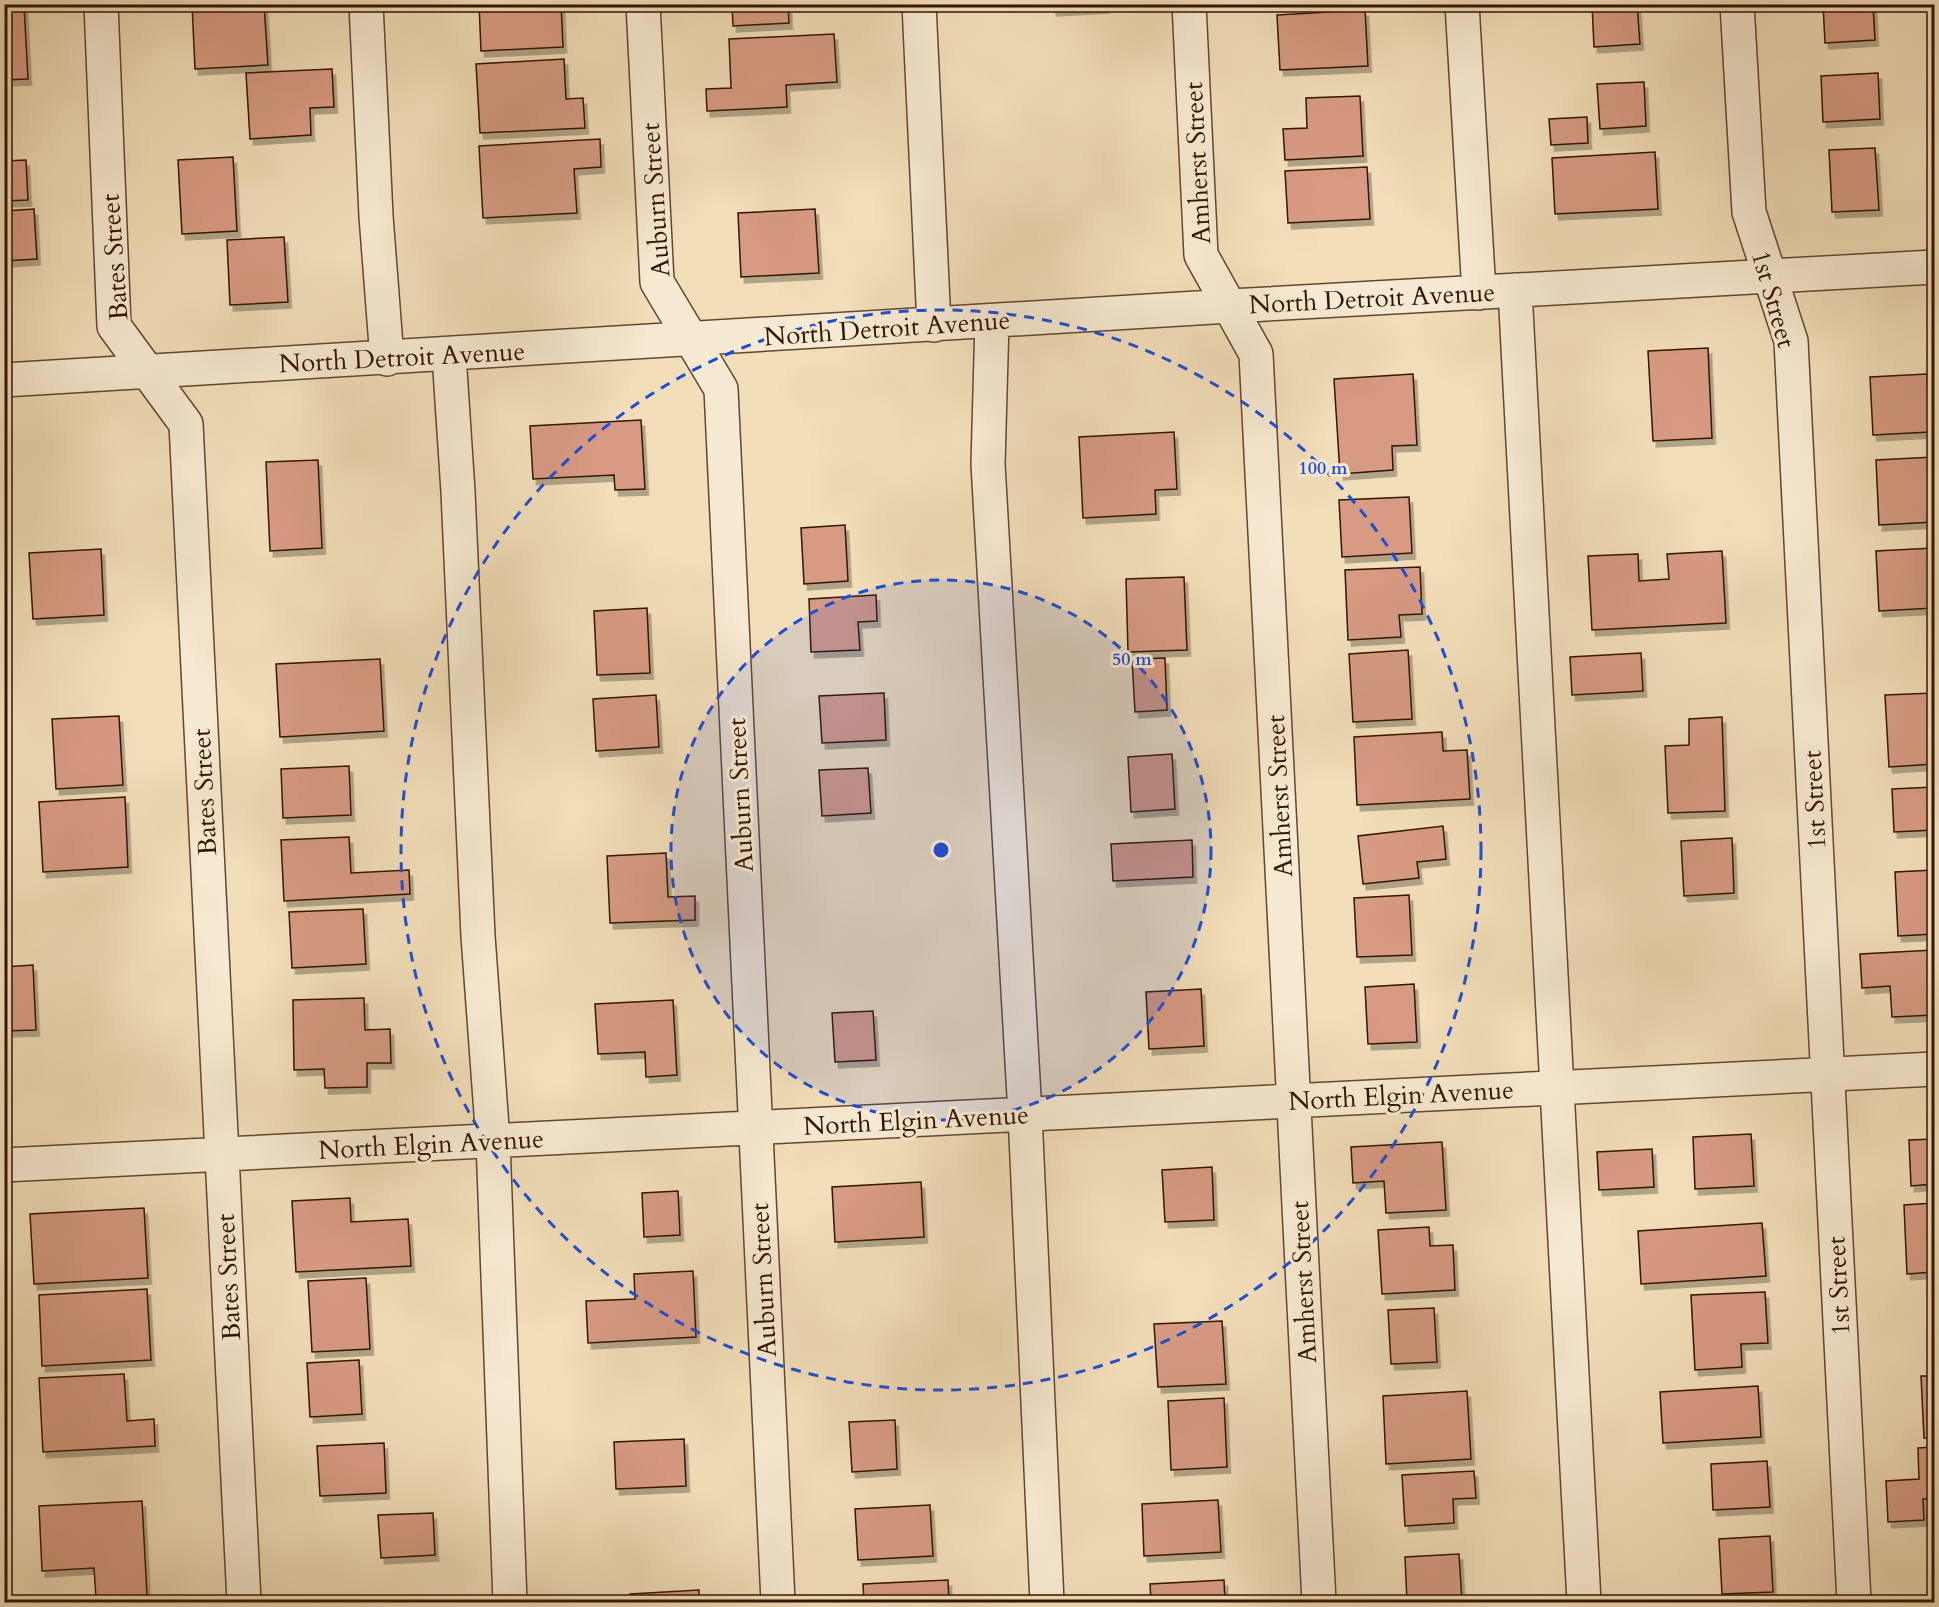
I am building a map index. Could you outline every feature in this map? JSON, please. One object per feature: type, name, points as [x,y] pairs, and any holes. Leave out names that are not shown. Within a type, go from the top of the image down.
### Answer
[{"type":"street","name":"Bates Street","points":[[101,4],[114,326],[186,424],[244,1602]]},
{"type":"street","points":[[366,4],[376,216],[387,358]]},
{"type":"street","name":"Auburn Street","points":[[643,4],[657,282],[721,389],[778,1602]]},
{"type":"street","points":[[919,4],[934,325]]},
{"type":"street","name":"Amherst Street","points":[[1189,4],[1201,255],[1256,354],[1319,1602]]},
{"type":"street","points":[[1462,4],[1479,293]]},
{"type":"street","name":"1st Street","points":[[1737,4],[1749,212],[1791,341],[1854,1602]]},
{"type":"street","name":"North Detroit Avenue","points":[[4,380],[449,355],[1230,306],[1935,267]]},
{"type":"street","points":[[1515,290],[1584,1602]]},
{"type":"street","points":[[992,321],[988,464],[1025,1114],[1047,1602]]},
{"type":"street","points":[[449,355],[459,504],[478,936],[493,1141],[510,1602]]},
{"type":"street","name":"North Elgin Avenue","points":[[4,1165],[1935,1069]]},
{"type":"building","points":[[192,4],[264,4],[268,65],[195,69]]},
{"type":"building","points":[[479,4],[561,4],[563,47],[481,51]]},
{"type":"building","points":[[732,4],[788,4],[789,23],[733,26]]},
{"type":"building","points":[[1052,4],[1106,4],[1106,7],[1053,10]]},
{"type":"building","points":[[1592,4],[1637,4],[1640,44],[1594,47]]},
{"type":"building","points":[[1823,4],[1873,4],[1875,40],[1825,43]]},
{"type":"building","points":[[24,5],[28,79],[4,80],[4,6]]},
{"type":"building","points":[[1365,10],[1368,66],[1280,70],[1277,15]]},
{"type":"building","points":[[834,34],[837,82],[786,85],[787,107],[707,111],[706,89],[731,88],[729,39]]},
{"type":"building","points":[[564,59],[566,99],[583,98],[585,128],[480,133],[476,64]]},
{"type":"building","points":[[332,69],[334,107],[310,108],[311,135],[250,139],[246,73]]},
{"type":"building","points":[[1878,73],[1880,119],[1823,122],[1821,76]]},
{"type":"building","points":[[1644,82],[1646,126],[1600,129],[1597,84]]},
{"type":"building","points":[[1360,96],[1363,156],[1285,160],[1283,129],[1307,128],[1306,98]]},
{"type":"building","points":[[1587,117],[1588,143],[1551,145],[1549,119]]},
{"type":"building","points":[[600,139],[601,167],[574,169],[577,213],[483,218],[479,146]]},
{"type":"building","points":[[1875,148],[1879,210],[1832,212],[1829,150]]},
{"type":"building","points":[[1655,152],[1658,209],[1555,214],[1552,158]]},
{"type":"building","points":[[233,157],[237,231],[182,234],[178,160]]},
{"type":"building","points":[[26,160],[28,200],[4,201],[4,161]]},
{"type":"building","points":[[1367,167],[1370,219],[1288,223],[1285,171]]},
{"type":"building","points":[[34,209],[37,259],[4,261],[4,211]]},
{"type":"building","points":[[815,209],[819,273],[741,277],[738,213]]},
{"type":"building","points":[[284,237],[288,302],[230,305],[227,240]]},
{"type":"building","points":[[1708,348],[1712,438],[1653,441],[1648,351]]},
{"type":"building","points":[[1413,374],[1417,445],[1392,446],[1393,470],[1340,474],[1334,379]]},
{"type":"building","points":[[1927,374],[1930,432],[1873,435],[1870,377]]},
{"type":"building","points":[[641,420],[645,489],[615,490],[614,475],[533,479],[530,426]]},
{"type":"building","points":[[1174,432],[1177,489],[1155,490],[1156,514],[1083,518],[1079,437]]},
{"type":"building","points":[[1934,457],[1934,522],[1879,525],[1876,460]]},
{"type":"building","points":[[318,460],[322,548],[270,551],[266,462]]},
{"type":"building","points":[[1409,497],[1412,553],[1342,557],[1339,500]]},
{"type":"building","points":[[845,525],[848,581],[804,584],[801,528]]},
{"type":"building","points":[[1934,548],[1934,608],[1879,611],[1876,551]]},
{"type":"building","points":[[101,549],[104,615],[33,619],[29,553]]},
{"type":"building","points":[[1722,551],[1726,623],[1592,630],[1588,556],[1638,554],[1639,581],[1669,579],[1667,554]]},
{"type":"building","points":[[1420,567],[1422,614],[1399,615],[1401,637],[1348,640],[1345,570]]},
{"type":"building","points":[[1184,577],[1187,650],[1128,652],[1126,579]]},
{"type":"building","points":[[876,595],[877,621],[858,622],[860,650],[811,652],[809,599]]},
{"type":"building","points":[[647,608],[650,673],[597,675],[594,611]]},
{"type":"building","points":[[1408,650],[1412,719],[1353,722],[1349,654]]},
{"type":"building","points":[[1641,653],[1643,691],[1572,695],[1570,657]]},
{"type":"building","points":[[1165,658],[1167,710],[1135,712],[1132,659]]},
{"type":"building","points":[[380,659],[384,731],[280,737],[276,664]]},
{"type":"building","points":[[884,693],[886,740],[822,743],[819,696]]},
{"type":"building","points":[[1934,693],[1934,764],[1889,767],[1885,695]]},
{"type":"building","points":[[656,695],[659,747],[596,751],[593,699]]},
{"type":"building","points":[[119,716],[123,785],[56,789],[52,719]]},
{"type":"building","points":[[1722,717],[1725,811],[1668,813],[1665,746],[1689,745],[1689,719]]},
{"type":"building","points":[[1442,732],[1443,751],[1467,750],[1470,799],[1357,805],[1354,737]]},
{"type":"building","points":[[1172,754],[1175,809],[1131,812],[1128,757]]},
{"type":"building","points":[[349,766],[351,815],[283,818],[281,769]]},
{"type":"building","points":[[868,768],[871,813],[822,816],[819,770]]},
{"type":"building","points":[[1934,787],[1934,830],[1894,832],[1892,789]]},
{"type":"building","points":[[125,797],[128,867],[43,872],[39,802]]},
{"type":"building","points":[[1443,826],[1446,859],[1417,862],[1419,878],[1363,884],[1358,836]]},
{"type":"building","points":[[349,837],[351,873],[409,870],[410,894],[284,901],[281,840]]},
{"type":"building","points":[[1732,838],[1734,893],[1684,896],[1681,841]]},
{"type":"building","points":[[1192,840],[1193,877],[1113,881],[1111,844]]},
{"type":"building","points":[[666,853],[668,897],[695,896],[695,920],[610,923],[607,856]]},
{"type":"building","points":[[1934,870],[1934,934],[1898,936],[1895,872]]},
{"type":"building","points":[[1409,895],[1412,955],[1357,957],[1354,898]]},
{"type":"building","points":[[363,909],[366,964],[292,968],[289,912]]},
{"type":"building","points":[[1934,950],[1934,1015],[1892,1017],[1890,986],[1862,988],[1860,954]]},
{"type":"building","points":[[33,965],[36,1030],[4,1031],[4,967]]},
{"type":"building","points":[[1414,984],[1417,1042],[1368,1044],[1365,987]]},
{"type":"building","points":[[1201,989],[1204,1046],[1149,1049],[1146,992]]},
{"type":"building","points":[[364,998],[365,1030],[390,1029],[391,1063],[367,1063],[367,1087],[325,1088],[324,1069],[294,1070],[293,1000]]},
{"type":"building","points":[[673,1000],[677,1075],[646,1077],[645,1052],[598,1054],[595,1004]]},
{"type":"building","points":[[873,1011],[876,1060],[835,1062],[832,1013]]},
{"type":"building","points":[[1751,1134],[1754,1186],[1695,1189],[1693,1137]]},
{"type":"building","points":[[1934,1139],[1934,1184],[1911,1186],[1909,1140]]},
{"type":"building","points":[[1442,1142],[1446,1210],[1386,1213],[1384,1181],[1353,1183],[1351,1147]]},
{"type":"building","points":[[1652,1149],[1654,1187],[1599,1190],[1597,1152]]},
{"type":"building","points":[[1212,1167],[1214,1220],[1165,1222],[1162,1170]]},
{"type":"building","points":[[921,1182],[924,1237],[835,1242],[832,1187]]},
{"type":"building","points":[[678,1191],[680,1235],[644,1237],[642,1193]]},
{"type":"building","points":[[350,1198],[351,1222],[408,1219],[411,1266],[296,1272],[292,1201]]},
{"type":"building","points":[[1934,1203],[1934,1272],[1907,1274],[1904,1205]]},
{"type":"building","points":[[144,1208],[148,1278],[34,1284],[30,1214]]},
{"type":"building","points":[[1762,1223],[1766,1276],[1641,1284],[1638,1231]]},
{"type":"building","points":[[1429,1227],[1430,1246],[1453,1245],[1455,1290],[1382,1294],[1378,1230]]},
{"type":"building","points":[[693,1271],[696,1337],[588,1343],[586,1301],[635,1299],[634,1274]]},
{"type":"building","points":[[366,1278],[370,1349],[312,1352],[308,1281]]},
{"type":"building","points":[[147,1289],[151,1360],[42,1366],[39,1295]]},
{"type":"building","points":[[1765,1292],[1768,1343],[1741,1344],[1742,1367],[1695,1370],[1691,1295]]},
{"type":"building","points":[[1434,1308],[1437,1362],[1391,1364],[1388,1310]]},
{"type":"building","points":[[1222,1321],[1226,1384],[1158,1387],[1154,1324]]},
{"type":"building","points":[[359,1360],[362,1414],[310,1417],[307,1363]]},
{"type":"building","points":[[124,1374],[127,1421],[154,1419],[155,1446],[43,1452],[39,1378]]},
{"type":"building","points":[[1921,1376],[1934,1376],[1934,1438],[1924,1438]]},
{"type":"building","points":[[1758,1386],[1761,1437],[1663,1443],[1660,1392]]},
{"type":"building","points":[[1467,1391],[1471,1459],[1386,1464],[1383,1396]]},
{"type":"building","points":[[1224,1398],[1227,1467],[1171,1470],[1168,1401]]},
{"type":"building","points":[[895,1420],[897,1469],[852,1472],[849,1422]]},
{"type":"building","points":[[684,1439],[686,1486],[616,1489],[614,1442]]},
{"type":"building","points":[[384,1443],[386,1493],[320,1496],[317,1446]]},
{"type":"building","points":[[1934,1447],[1934,1498],[1923,1499],[1924,1520],[1888,1522],[1886,1481],[1919,1479],[1918,1448]]},
{"type":"building","points":[[1767,1461],[1770,1507],[1713,1510],[1711,1464]]},
{"type":"building","points":[[1474,1471],[1476,1498],[1453,1499],[1454,1523],[1405,1526],[1402,1475]]},
{"type":"building","points":[[1218,1500],[1221,1552],[1144,1556],[1142,1504]]},
{"type":"building","points":[[142,1501],[147,1595],[96,1598],[94,1568],[42,1571],[39,1506]]},
{"type":"building","points":[[930,1505],[933,1556],[858,1560],[855,1509]]},
{"type":"building","points":[[433,1513],[435,1555],[381,1558],[378,1515]]},
{"type":"building","points":[[1770,1536],[1773,1592],[1722,1594],[1719,1539]]},
{"type":"building","points":[[1934,1537],[1934,1586],[1930,1586],[1928,1538]]},
{"type":"building","points":[[1459,1554],[1462,1602],[1407,1602],[1405,1557]]},
{"type":"building","points":[[948,1580],[949,1602],[864,1602],[863,1584]]},
{"type":"building","points":[[1224,1580],[1225,1602],[1151,1602],[1150,1584]]},
{"type":"building","points":[[699,1590],[699,1602],[631,1602],[630,1594]]}]
